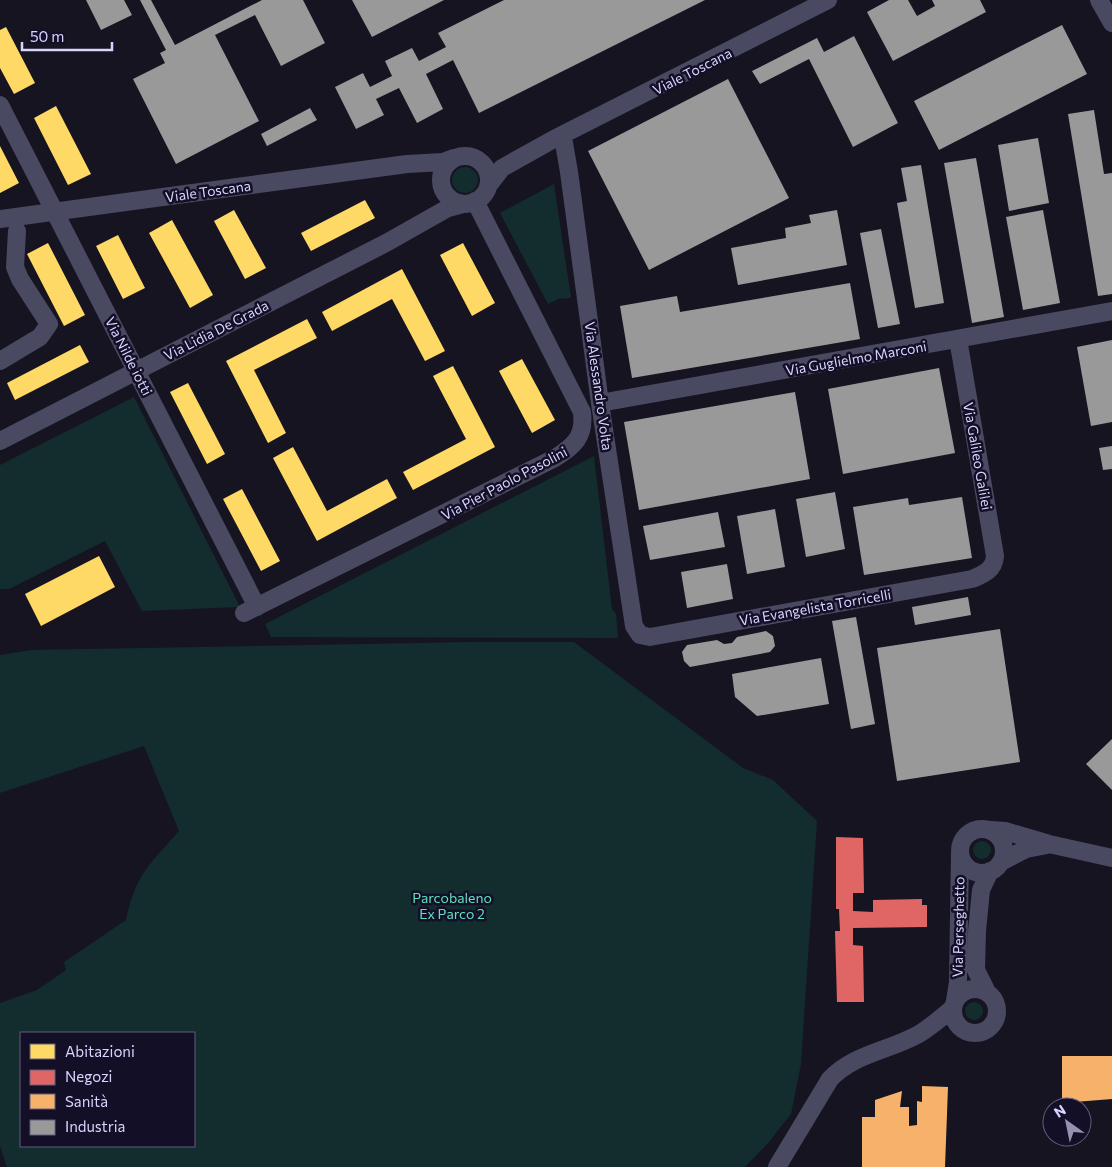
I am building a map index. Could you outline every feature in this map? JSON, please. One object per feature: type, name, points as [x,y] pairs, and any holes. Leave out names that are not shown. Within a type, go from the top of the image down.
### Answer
[{"type":"street","name":"Viale Toscana","points":[[488,186],[502,168],[828,0]]},
{"type":"street","points":[[1099,0],[1112,23]]},
{"type":"street","name":"Via Nilde iotti","points":[[0,106],[136,371],[250,610]]},
{"type":"street","name":"Viale Toscana","points":[[475,158],[494,159],[535,143],[557,138]]},
{"type":"street","name":"Via Alessandro Volta","points":[[557,138],[564,143],[569,172],[600,403],[634,626],[640,635]]},
{"type":"street","points":[[415,163],[434,176],[443,190],[454,202],[469,203],[483,195],[488,186],[487,170],[475,158],[463,155],[454,158],[443,169],[440,179],[443,190]]},
{"type":"street","name":"Viale Toscana","points":[[0,219],[415,163],[443,162],[454,158]]},
{"type":"street","name":"Via Lidia De Grada","points":[[430,218],[440,205],[443,190]]},
{"type":"street","name":"Via Lidia De Grada","points":[[0,441],[386,243],[448,208],[469,203]]},
{"type":"street","name":"Via Pier Paolo Pasolini","points":[[250,610],[555,458],[571,448],[578,440],[583,422],[578,404],[469,203]]},
{"type":"street","points":[[0,361],[40,337],[49,324],[20,279],[15,267],[17,231]]},
{"type":"street","name":"Via Guglielmo Marconi","points":[[600,403],[1112,311]]},
{"type":"street","name":"Via Galileo Galilei","points":[[958,339],[995,556],[995,564],[989,571]]},
{"type":"street","name":"Via Evangelista Torricelli","points":[[640,635],[650,636],[972,579],[989,571]]},
{"type":"street","points":[[1049,844],[1026,849],[982,873],[971,870],[964,865],[960,854],[962,840],[975,829],[1005,831],[1049,844],[1112,858]]},
{"type":"street","points":[[991,830],[1002,840],[1004,847],[996,867]]},
{"type":"street","name":"Via Perseghetto","points":[[954,1004],[958,982],[960,854]]},
{"type":"street","name":"Via Perseghetto","points":[[987,992],[976,970],[977,931],[981,890],[996,867]]},
{"type":"street","points":[[777,1167],[830,1079],[841,1068],[855,1060],[918,1034],[954,1004],[961,993],[976,989],[987,992],[993,998],[996,1008],[992,1023],[979,1032],[918,1034]]},
{"type":"street","points":[[954,1004],[956,1023],[966,1031]]},
{"type":"green space","points":[[465,167],[474,171],[478,180],[474,189],[465,193],[456,189],[452,180],[456,171]]},
{"type":"green space","points":[[554,184],[571,298],[558,299],[548,304],[500,213]]},
{"type":"green space","points":[[134,397],[240,607],[142,611],[105,541],[9,589],[0,589],[0,465]]},
{"type":"green space","points":[[594,456],[612,609],[616,614],[618,638],[271,637],[265,624]]},
{"type":"green space","name":"Parcobaleno Ex Parco 2","points":[[469,642],[574,642],[743,768],[773,780],[817,821],[801,1064],[791,1114],[769,1142],[745,1167],[7,1167],[0,1146],[0,1003],[37,990],[66,970],[64,962],[126,920],[134,891],[139,881],[152,862],[179,831],[144,746],[0,793],[0,655],[31,650]]},
{"type":"green space","points":[[982,841],[988,844],[991,850],[988,856],[982,859],[976,856],[973,850],[976,844]]},
{"type":"green space","points":[[974,1002],[980,1005],[983,1011],[980,1017],[974,1020],[968,1017],[965,1011],[968,1005]]},
{"type":"building: Abitazioni","points":[[6,27],[35,83],[14,94],[0,68],[0,30]]},
{"type":"building: Abitazioni","points":[[56,106],[91,174],[68,185],[34,118]]},
{"type":"building: Abitazioni","points":[[0,146],[19,183],[0,193]]},
{"type":"building: Abitazioni","points":[[365,200],[375,218],[311,251],[301,233]]},
{"type":"building: Abitazioni","points":[[234,210],[266,268],[245,279],[214,221]]},
{"type":"building: Abitazioni","points":[[172,220],[213,295],[190,308],[149,233]]},
{"type":"building: Abitazioni","points":[[118,235],[145,288],[123,299],[96,246]]},
{"type":"building: Abitazioni","points":[[48,243],[85,315],[64,326],[27,254]]},
{"type":"building: Abitazioni","points":[[463,243],[495,303],[472,316],[440,255]]},
{"type":"building: Abitazioni","points":[[402,269],[445,351],[425,361],[392,299],[332,331],[322,312]]},
{"type":"building: Abitazioni","points":[[307,319],[317,338],[254,370],[286,433],[268,443],[226,361]]},
{"type":"building: Abitazioni","points":[[80,345],[89,362],[15,400],[7,383]]},
{"type":"building: Abitazioni","points":[[522,359],[555,420],[532,433],[499,371]]},
{"type":"building: Abitazioni","points":[[453,366],[495,447],[413,490],[403,472],[466,439],[433,376]]},
{"type":"building: Abitazioni","points":[[188,383],[225,454],[207,464],[170,392]]},
{"type":"building: Abitazioni","points":[[293,447],[327,511],[387,479],[397,498],[317,541],[273,458]]},
{"type":"building: Abitazioni","points":[[242,489],[280,561],[261,571],[223,499]]},
{"type":"building: Abitazioni","points":[[99,556],[115,587],[41,626],[25,594]]},
{"type":"building: Negozi","points":[[836,837],[863,838],[864,893],[853,893],[853,911],[873,912],[873,900],[922,899],[922,905],[927,905],[927,927],[853,928],[853,945],[863,946],[864,1002],[837,1002],[835,931],[840,931],[839,909],[836,909]]},
{"type":"building: Sanità","points":[[1062,1056],[1112,1056],[1112,1099],[1092,1101],[1092,1097],[1062,1097]]},
{"type":"building: Sanità","points":[[922,1086],[948,1087],[945,1167],[862,1167],[862,1117],[875,1117],[875,1100],[902,1091],[900,1107],[909,1107],[909,1126],[917,1125],[917,1101],[922,1102]]},
{"type":"building: Industria","points":[[86,0],[124,0],[132,15],[101,30]]},
{"type":"building: Industria","points":[[140,0],[151,0],[175,45],[262,0],[303,0],[325,43],[281,66],[255,15],[215,35],[259,121],[176,164],[133,79],[165,63],[160,53],[166,50]]},
{"type":"building: Industria","points":[[352,0],[444,0],[372,37]]},
{"type":"building: Industria","points":[[504,0],[705,0],[479,113],[453,60],[426,74],[443,109],[417,123],[399,88],[376,99],[384,115],[356,129],[335,87],[363,73],[370,87],[392,76],[385,61],[412,48],[419,61],[446,47],[438,33]]},
{"type":"building: Industria","points":[[889,0],[908,0],[917,16],[935,6],[932,0],[980,0],[986,12],[893,61],[867,12]]},
{"type":"building: Industria","points":[[1062,25],[1087,74],[939,150],[914,101]]},
{"type":"building: Industria","points":[[854,36],[898,123],[853,147],[809,59],[760,84],[752,71],[817,38],[824,52]]},
{"type":"building: Industria","points":[[728,79],[789,198],[649,270],[588,151]]},
{"type":"building: Industria","points":[[310,108],[317,120],[267,146],[261,134]]},
{"type":"building: Industria","points":[[1094,110],[1104,174],[1112,173],[1112,294],[1098,296],[1068,114]]},
{"type":"building: Industria","points":[[1038,138],[1049,203],[1009,211],[998,145]]},
{"type":"building: Industria","points":[[976,158],[1004,317],[972,323],[944,163]]},
{"type":"building: Industria","points":[[921,165],[944,303],[915,308],[897,203],[907,201],[901,168]]},
{"type":"building: Industria","points":[[837,210],[847,265],[738,285],[731,248],[786,238],[785,228],[811,223],[809,215]]},
{"type":"building: Industria","points":[[1043,210],[1060,303],[1023,310],[1006,217]]},
{"type":"building: Industria","points":[[881,229],[900,324],[878,328],[860,233]]},
{"type":"building: Industria","points":[[850,283],[860,339],[632,378],[620,306],[677,296],[680,312]]},
{"type":"building: Industria","points":[[1112,340],[1112,422],[1091,426],[1077,347]]},
{"type":"building: Industria","points":[[939,368],[955,453],[843,474],[828,389]]},
{"type":"building: Industria","points":[[795,392],[810,479],[639,510],[624,422]]},
{"type":"building: Industria","points":[[1112,446],[1112,469],[1103,470],[1099,448]]},
{"type":"building: Industria","points":[[835,492],[845,549],[806,557],[796,499]]},
{"type":"building: Industria","points":[[962,497],[972,558],[864,575],[853,507],[908,498],[909,505]]},
{"type":"building: Industria","points":[[775,509],[785,567],[747,574],[737,516]]},
{"type":"building: Industria","points":[[718,512],[725,547],[650,560],[643,526]]},
{"type":"building: Industria","points":[[727,564],[733,599],[687,608],[681,572]]},
{"type":"building: Industria","points":[[968,597],[971,615],[915,625],[912,607]]},
{"type":"building: Industria","points":[[856,617],[875,724],[851,729],[832,621]]},
{"type":"building: Industria","points":[[1000,629],[1020,762],[897,781],[877,648]]},
{"type":"building: Industria","points":[[766,631],[773,636],[775,646],[770,652],[690,667],[684,661],[682,652],[687,645],[717,640],[724,644],[732,643],[737,637]]},
{"type":"building: Industria","points":[[821,658],[829,704],[757,716],[735,697],[732,674]]},
{"type":"building: Industria","points":[[1112,739],[1112,790],[1086,764]]}]
